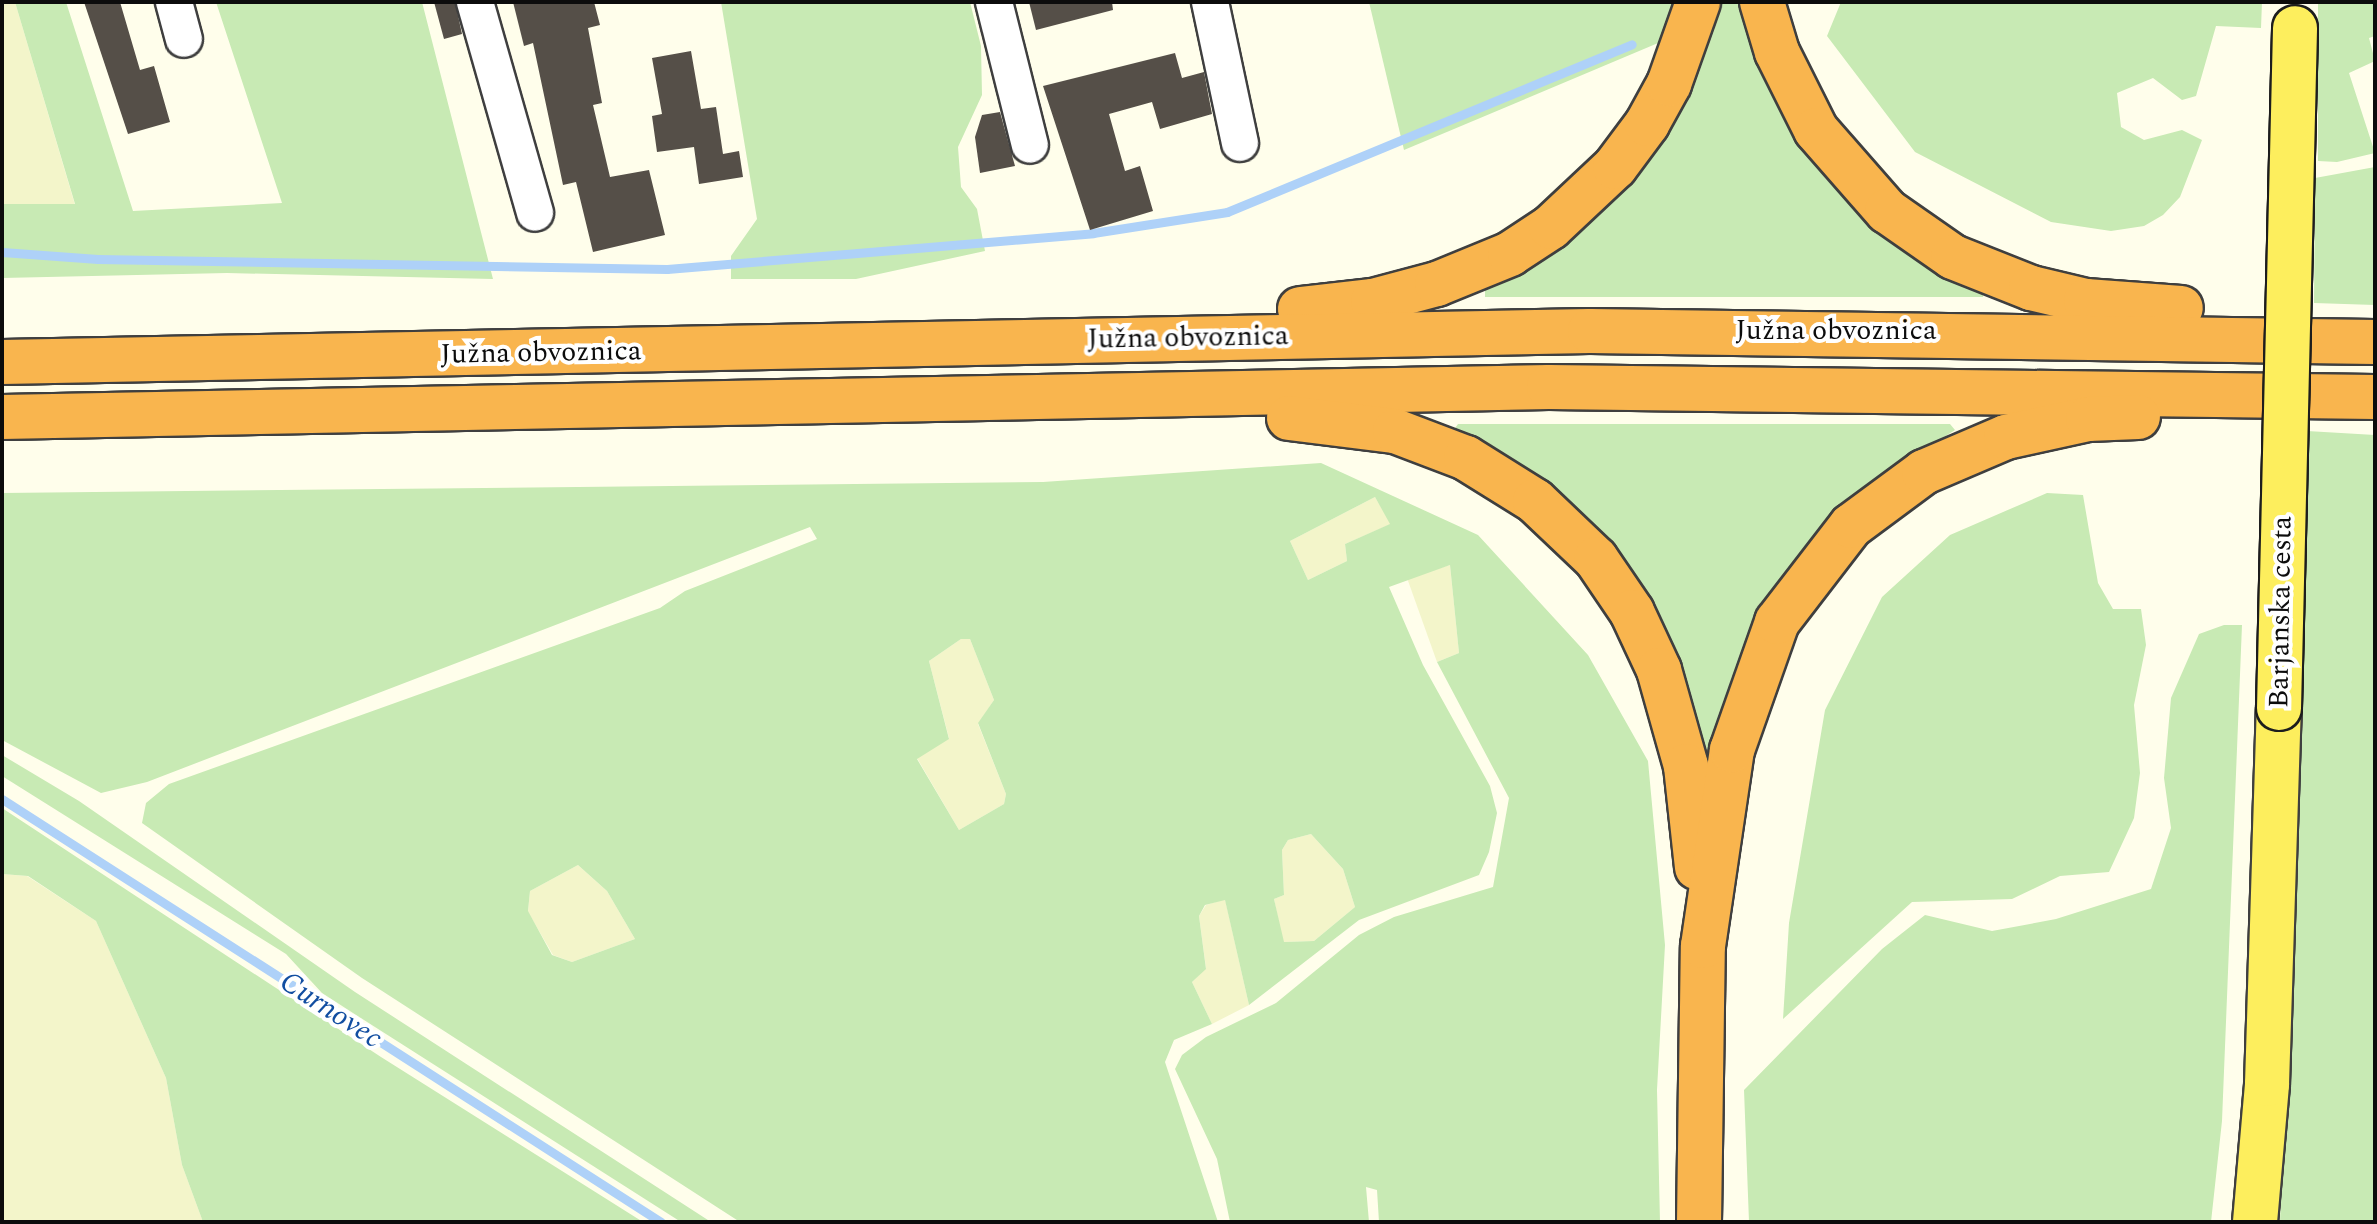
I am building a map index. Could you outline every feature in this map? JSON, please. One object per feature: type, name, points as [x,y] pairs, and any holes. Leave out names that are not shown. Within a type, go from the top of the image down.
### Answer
[{"type":"highway","points":[[1110,339],[1211,312],[1373,301],[1437,284],[1510,254],[1551,227],[1615,167],[1669,84],[1698,2]]},
{"type":"highway","points":[[1762,2],[1794,92],[1834,158],[1887,211],[1953,257],[2031,288],[2086,301],[2223,312],[2311,340]]},
{"type":"highway","name":"Južna obvoznica","points":[[2,362],[1711,330],[2375,342]]},
{"type":"highway","name":"Južna obvoznica","points":[[2,417],[1104,395],[1757,386],[2359,397]]},
{"type":"highway","points":[[1104,395],[1235,419],[1305,418],[1395,431],[1501,478],[1568,528],[1632,612],[1667,694],[1689,789],[1703,946],[1699,1222]]},
{"type":"highway","points":[[1703,946],[1732,750],[1759,659],[1799,586],[1862,515],[1924,472],[2031,431],[2088,419],[2227,418],[2359,397]]},
{"type":"main road","name":"Barjanska cesta","points":[[2255,1222],[2267,1084],[2295,15]]},
{"type":"street","points":[[174,2],[184,39]]},
{"type":"street","points":[[475,2],[535,213]]},
{"type":"street","points":[[994,2],[1030,145]]},
{"type":"street","points":[[1210,2],[1240,143]]},
{"type":"green space","points":[[2,2],[15,2],[75,205],[2,204]]},
{"type":"green space","points":[[15,2],[66,2],[133,211],[282,203],[216,2],[422,2],[493,279],[227,273],[2,278],[2,204],[75,204]]},
{"type":"green space","points":[[721,2],[970,2],[981,46],[982,95],[958,147],[961,187],[977,209],[985,251],[856,279],[731,279],[731,256],[757,219]]},
{"type":"green space","points":[[1369,2],[1680,2],[1670,38],[1404,150]]},
{"type":"green space","points":[[1719,2],[1742,2],[1773,94],[1826,179],[1878,229],[1984,288],[1983,297],[1485,297],[1485,287],[1558,248],[1625,186]]},
{"type":"green space","points":[[1841,2],[2262,2],[2261,28],[2216,26],[2196,96],[2182,100],[2153,78],[2117,93],[2121,127],[2144,140],[2182,130],[2202,140],[2180,197],[2163,215],[2144,226],[2111,231],[2051,222],[1915,152],[1827,36]]},
{"type":"green space","points":[[2318,2],[2375,2],[2375,36],[2369,38],[2375,61],[2349,73],[2375,153],[2337,162],[2318,161]]},
{"type":"green space","points":[[2375,167],[2375,305],[2314,303],[2315,178]]},
{"type":"green space","points":[[1458,424],[1950,424],[1955,430],[1851,497],[1787,569],[1731,680],[1707,800],[1692,705],[1665,628],[1632,572],[1560,493],[1453,431]]},
{"type":"green space","points":[[2307,431],[2375,435],[2375,1222],[2280,1222]]},
{"type":"green space","points":[[1321,463],[1478,535],[1588,655],[1648,761],[1665,945],[1657,1090],[1660,1222],[1379,1222],[1377,1190],[1366,1187],[1369,1222],[1230,1222],[1217,1159],[1175,1069],[1182,1055],[1206,1037],[1276,1003],[1359,935],[1394,917],[1493,887],[1509,798],[1437,662],[1459,653],[1450,565],[1389,587],[1423,665],[1490,786],[1497,813],[1489,852],[1479,875],[1359,920],[1249,1005],[1225,900],[1205,905],[1199,916],[1206,969],[1192,982],[1212,1024],[1174,1040],[1165,1062],[1218,1222],[740,1222],[362,978],[142,823],[146,803],[169,784],[660,608],[685,591],[817,539],[810,527],[147,782],[101,793],[2,740],[2,493],[1043,482]],"holes":[[[1375,497],[1390,524],[1345,544],[1347,561],[1308,580],[1290,541]],[[961,639],[970,639],[994,700],[978,723],[1006,794],[1004,804],[959,830],[917,759],[949,739],[929,661]],[[1311,834],[1343,869],[1355,907],[1314,941],[1284,942],[1274,899],[1284,895],[1282,850],[1288,840]],[[578,865],[607,891],[635,939],[572,962],[552,955],[528,911],[530,891]]]},
{"type":"green space","points":[[2047,493],[2083,495],[2098,583],[2113,609],[2141,609],[2146,645],[2134,705],[2140,773],[2134,818],[2109,872],[2060,876],[2012,899],[1912,902],[1783,1019],[1789,923],[1825,710],[1882,597],[1950,535]]},
{"type":"green space","points":[[1375,497],[1391,524],[1345,544],[1347,561],[1308,580],[1290,541]]},
{"type":"green space","points":[[1450,565],[1459,653],[1437,662],[1407,578]]},
{"type":"green space","points":[[2224,625],[2242,625],[2222,1121],[2211,1222],[1749,1222],[1744,1090],[1882,949],[1925,915],[1992,931],[2056,919],[2151,889],[2171,828],[2164,778],[2171,698],[2199,634]]},
{"type":"green space","points":[[961,639],[970,639],[994,700],[978,724],[1006,794],[1004,804],[959,830],[917,758],[949,738],[929,661]]},
{"type":"green space","points":[[2,755],[79,801],[355,992],[711,1222],[681,1222],[322,993],[286,954],[2,776]]},
{"type":"green space","points":[[2,808],[381,1057],[643,1222],[203,1222],[182,1165],[166,1078],[96,921],[28,876],[2,874]]},
{"type":"green space","points":[[1311,834],[1343,869],[1355,907],[1314,941],[1283,942],[1274,899],[1284,895],[1282,850],[1288,840]]},
{"type":"green space","points":[[578,865],[607,891],[635,939],[572,962],[553,955],[528,912],[530,891]]},
{"type":"green space","points":[[2,874],[27,876],[96,921],[166,1078],[182,1165],[203,1222],[2,1222]]},
{"type":"green space","points":[[1225,899],[1249,1005],[1212,1024],[1192,982],[1206,968],[1199,916],[1206,905]]},
{"type":"building","points":[[84,2],[120,2],[140,70],[154,66],[170,122],[128,134]]},
{"type":"building","points":[[434,2],[455,2],[462,34],[444,39]]},
{"type":"building","points":[[513,2],[594,2],[600,25],[588,28],[602,103],[593,105],[610,177],[649,170],[665,235],[593,252],[576,182],[563,185],[533,43],[524,46]]},
{"type":"building","points":[[1029,2],[1112,2],[1113,10],[1036,30]]},
{"type":"building","points":[[691,51],[701,109],[716,107],[723,154],[739,151],[743,177],[699,184],[694,147],[657,152],[652,116],[662,114],[652,58]]},
{"type":"building","points":[[1175,53],[1182,78],[1204,72],[1212,114],[1160,129],[1152,102],[1109,114],[1125,171],[1140,166],[1153,211],[1090,230],[1043,86]]},
{"type":"building","points":[[1000,112],[1015,166],[980,173],[975,137],[982,115]]},
{"type":"waterway","points":[[2,252],[98,259],[667,269],[1093,233],[1227,212],[1632,44]]},
{"type":"waterway","name":"Curnovec","points":[[2,799],[661,1222]]}]
